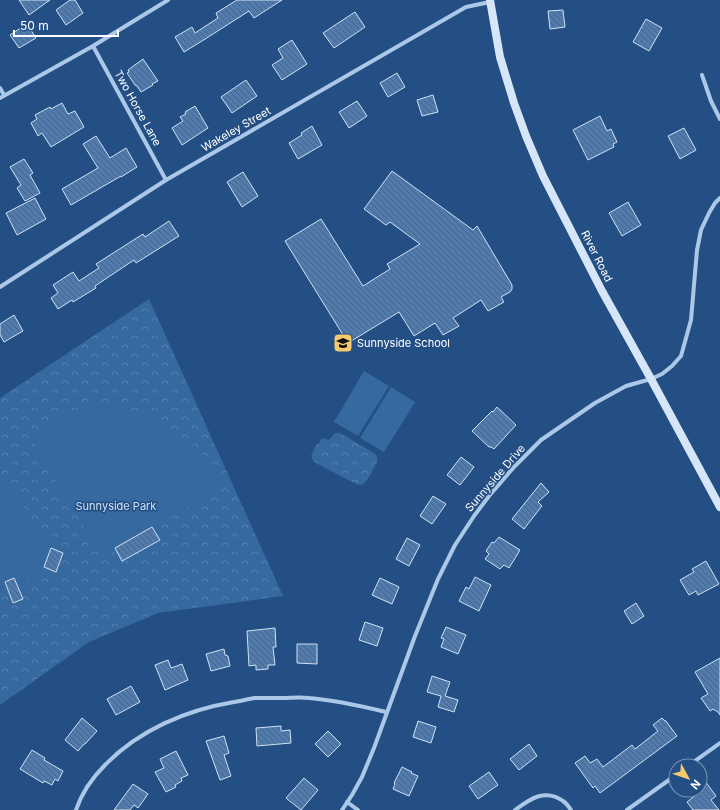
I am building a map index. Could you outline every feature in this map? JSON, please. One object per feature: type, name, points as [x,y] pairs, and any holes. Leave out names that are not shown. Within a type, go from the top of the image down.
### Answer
[{"type":"main road","name":"River Road","points":[[490,1],[500,57],[514,103],[543,176],[588,264],[720,507]]},
{"type":"street","points":[[0,88],[2,96],[93,46],[166,1]]},
{"type":"street","name":"Wakeley Street","points":[[0,287],[166,180],[466,7],[490,1]]},
{"type":"street","name":"Two Horse Lane","points":[[93,46],[166,180]]},
{"type":"street","points":[[702,75],[711,101],[720,119]]},
{"type":"street","name":"Sunnyside Drive","points":[[342,810],[362,777],[438,579],[455,545],[474,516],[514,467],[541,440],[601,400],[626,386],[651,379],[662,374],[681,356],[691,320],[696,250],[701,230],[715,203],[720,198]]},
{"type":"street","points":[[76,810],[86,788],[98,772],[115,755],[149,731],[169,721],[194,712],[220,704],[254,698],[308,698],[335,700],[386,712]]},
{"type":"street","points":[[699,758],[720,743]]},
{"type":"street","points":[[627,810],[668,781]]},
{"type":"street","points":[[515,810],[524,803],[541,795],[552,795],[564,801],[571,810]]},
{"type":"street","points":[[347,802],[358,810]]},
{"type":"green space","name":"Sunnyside Park","points":[[149,299],[283,596],[158,613],[89,642],[0,705],[0,398]]},
{"type":"green space","points":[[364,371],[389,386],[358,436],[334,422]]},
{"type":"green space","points":[[391,387],[415,402],[384,452],[360,438]]},
{"type":"green space","points":[[84,408],[121,408],[153,420],[183,438],[208,459],[224,484],[117,553],[96,548],[31,437],[54,421]]},
{"type":"green space","points":[[335,433],[340,433],[377,456],[377,462],[365,483],[360,485],[354,483],[314,462],[311,456],[316,445],[322,438],[329,440]]},
{"type":"green space","points":[[0,473],[49,546],[42,574],[0,593]]},
{"type":"building","points":[[19,0],[50,0],[29,15]]},
{"type":"building","points":[[70,0],[75,0],[83,13],[66,25],[56,10]]},
{"type":"building","points":[[237,0],[282,0],[254,18],[249,11],[184,52],[175,37],[192,27],[195,33],[218,18],[216,13]]},
{"type":"building","points":[[563,10],[565,27],[550,29],[548,11]]},
{"type":"building","points":[[355,12],[365,27],[334,48],[323,33]]},
{"type":"building","points":[[646,19],[662,28],[649,51],[633,42]]},
{"type":"building","points":[[27,24],[36,38],[19,48],[10,35]]},
{"type":"building","points":[[292,40],[307,64],[282,80],[272,65],[283,58],[278,49]]},
{"type":"building","points":[[143,59],[158,81],[141,92],[127,73],[129,72],[128,70]]},
{"type":"building","points":[[397,73],[405,87],[388,97],[380,83]]},
{"type":"building","points":[[246,80],[257,96],[232,113],[221,97]]},
{"type":"building","points":[[433,95],[438,112],[422,116],[417,100]]},
{"type":"building","points":[[357,101],[367,116],[349,128],[339,112]]},
{"type":"building","points":[[62,103],[68,114],[75,111],[84,127],[51,147],[42,133],[38,136],[31,123],[37,119],[35,115],[50,107],[51,109]]},
{"type":"building","points":[[195,106],[208,128],[182,145],[172,128],[183,121],[180,117],[186,114],[185,112]]},
{"type":"building","points":[[600,116],[607,131],[611,129],[617,142],[613,144],[614,147],[588,160],[573,130]]},
{"type":"building","points":[[312,126],[322,145],[298,159],[289,143],[302,135],[301,133]]},
{"type":"building","points":[[684,128],[696,150],[680,159],[668,136]]},
{"type":"building","points":[[96,136],[110,158],[126,148],[137,167],[71,205],[62,189],[98,168],[83,144]]},
{"type":"building","points":[[24,159],[33,173],[30,175],[40,193],[25,201],[17,188],[21,185],[10,167]]},
{"type":"building","points":[[392,171],[473,230],[477,226],[512,285],[512,289],[510,292],[501,297],[504,302],[488,311],[481,300],[453,318],[459,326],[443,335],[435,323],[414,336],[399,312],[348,343],[285,241],[321,219],[363,286],[390,269],[387,264],[420,244],[390,222],[386,225],[364,209]]},
{"type":"building","points":[[243,172],[258,196],[242,207],[227,182]]},
{"type":"building","points":[[35,198],[46,219],[17,235],[6,213]]},
{"type":"building","points":[[628,202],[641,225],[622,236],[609,213]]},
{"type":"building","points":[[169,221],[179,236],[136,263],[134,260],[95,286],[96,288],[58,309],[51,298],[58,293],[53,285],[73,272],[79,281],[99,268],[96,264],[143,234],[145,237]]},
{"type":"building","points":[[14,315],[23,331],[4,342],[0,335],[0,324]]},
{"type":"building","points":[[497,407],[516,425],[494,449],[489,447],[472,431]]},
{"type":"building","points":[[461,457],[474,467],[460,485],[447,475]]},
{"type":"building","points":[[541,483],[549,492],[538,502],[542,506],[524,529],[512,519]]},
{"type":"building","points":[[433,496],[446,504],[432,524],[420,516]]},
{"type":"building","points":[[152,527],[160,540],[122,561],[115,548]]},
{"type":"building","points":[[499,537],[520,550],[509,568],[504,565],[500,569],[485,559],[489,554],[486,551],[492,542],[494,543]]},
{"type":"building","points":[[407,538],[420,545],[409,566],[396,559]]},
{"type":"building","points":[[51,548],[63,553],[56,572],[44,567]]},
{"type":"building","points":[[706,561],[719,584],[698,595],[696,591],[689,595],[680,580],[694,572],[692,569]]},
{"type":"building","points":[[475,577],[491,585],[479,611],[459,601],[466,587],[469,589]]},
{"type":"building","points":[[14,578],[23,599],[13,603],[5,582]]},
{"type":"building","points":[[380,578],[399,587],[392,604],[372,595]]},
{"type":"building","points":[[636,603],[644,616],[632,624],[624,611]]},
{"type":"building","points":[[365,622],[383,628],[377,646],[359,640]]},
{"type":"building","points":[[446,627],[466,635],[458,654],[441,647],[444,639],[441,638]]},
{"type":"building","points":[[275,628],[276,647],[273,647],[275,665],[268,665],[268,669],[256,670],[256,665],[249,666],[247,631]]},
{"type":"building","points":[[297,644],[317,644],[317,664],[297,663]]},
{"type":"building","points":[[224,649],[225,655],[228,656],[230,666],[211,671],[206,654]]},
{"type":"building","points":[[720,658],[720,715],[713,709],[710,711],[701,698],[708,694],[695,672]]},
{"type":"building","points":[[168,660],[171,668],[182,664],[188,680],[165,690],[155,665]]},
{"type":"building","points":[[432,676],[450,682],[445,696],[458,700],[454,712],[438,707],[441,696],[427,692]]},
{"type":"building","points":[[131,686],[140,702],[116,715],[107,699]]},
{"type":"building","points":[[82,718],[97,731],[78,751],[65,740]]},
{"type":"building","points":[[662,718],[677,736],[600,793],[595,786],[593,788],[575,763],[585,756],[590,763],[597,759],[603,767],[632,745],[635,749],[658,731],[653,725]]},
{"type":"building","points":[[418,721],[436,727],[431,743],[413,737]]},
{"type":"building","points":[[281,726],[281,731],[290,730],[291,743],[257,746],[256,728]]},
{"type":"building","points":[[328,731],[341,744],[328,757],[315,744]]},
{"type":"building","points":[[224,736],[229,753],[224,755],[231,776],[220,780],[206,741]]},
{"type":"building","points":[[529,744],[537,756],[519,770],[510,759]]},
{"type":"building","points":[[32,750],[45,758],[44,760],[63,771],[58,781],[55,779],[52,785],[44,781],[43,783],[20,769]]},
{"type":"building","points":[[176,751],[188,775],[181,778],[182,781],[175,785],[176,787],[166,792],[155,772],[164,768],[160,759]]},
{"type":"building","points":[[402,767],[418,776],[409,796],[393,789],[394,783]]},
{"type":"building","points":[[489,772],[498,785],[478,799],[469,786]]},
{"type":"building","points":[[304,778],[318,790],[301,810],[286,798]]},
{"type":"building","points":[[133,784],[148,794],[138,808],[134,805],[130,810],[114,810]]},
{"type":"building","points":[[708,785],[716,796],[711,800],[719,810],[693,810],[687,802],[692,798],[708,798]]},
{"type":"place","name":"Sunnyside School","points":[[343,343]]}]
